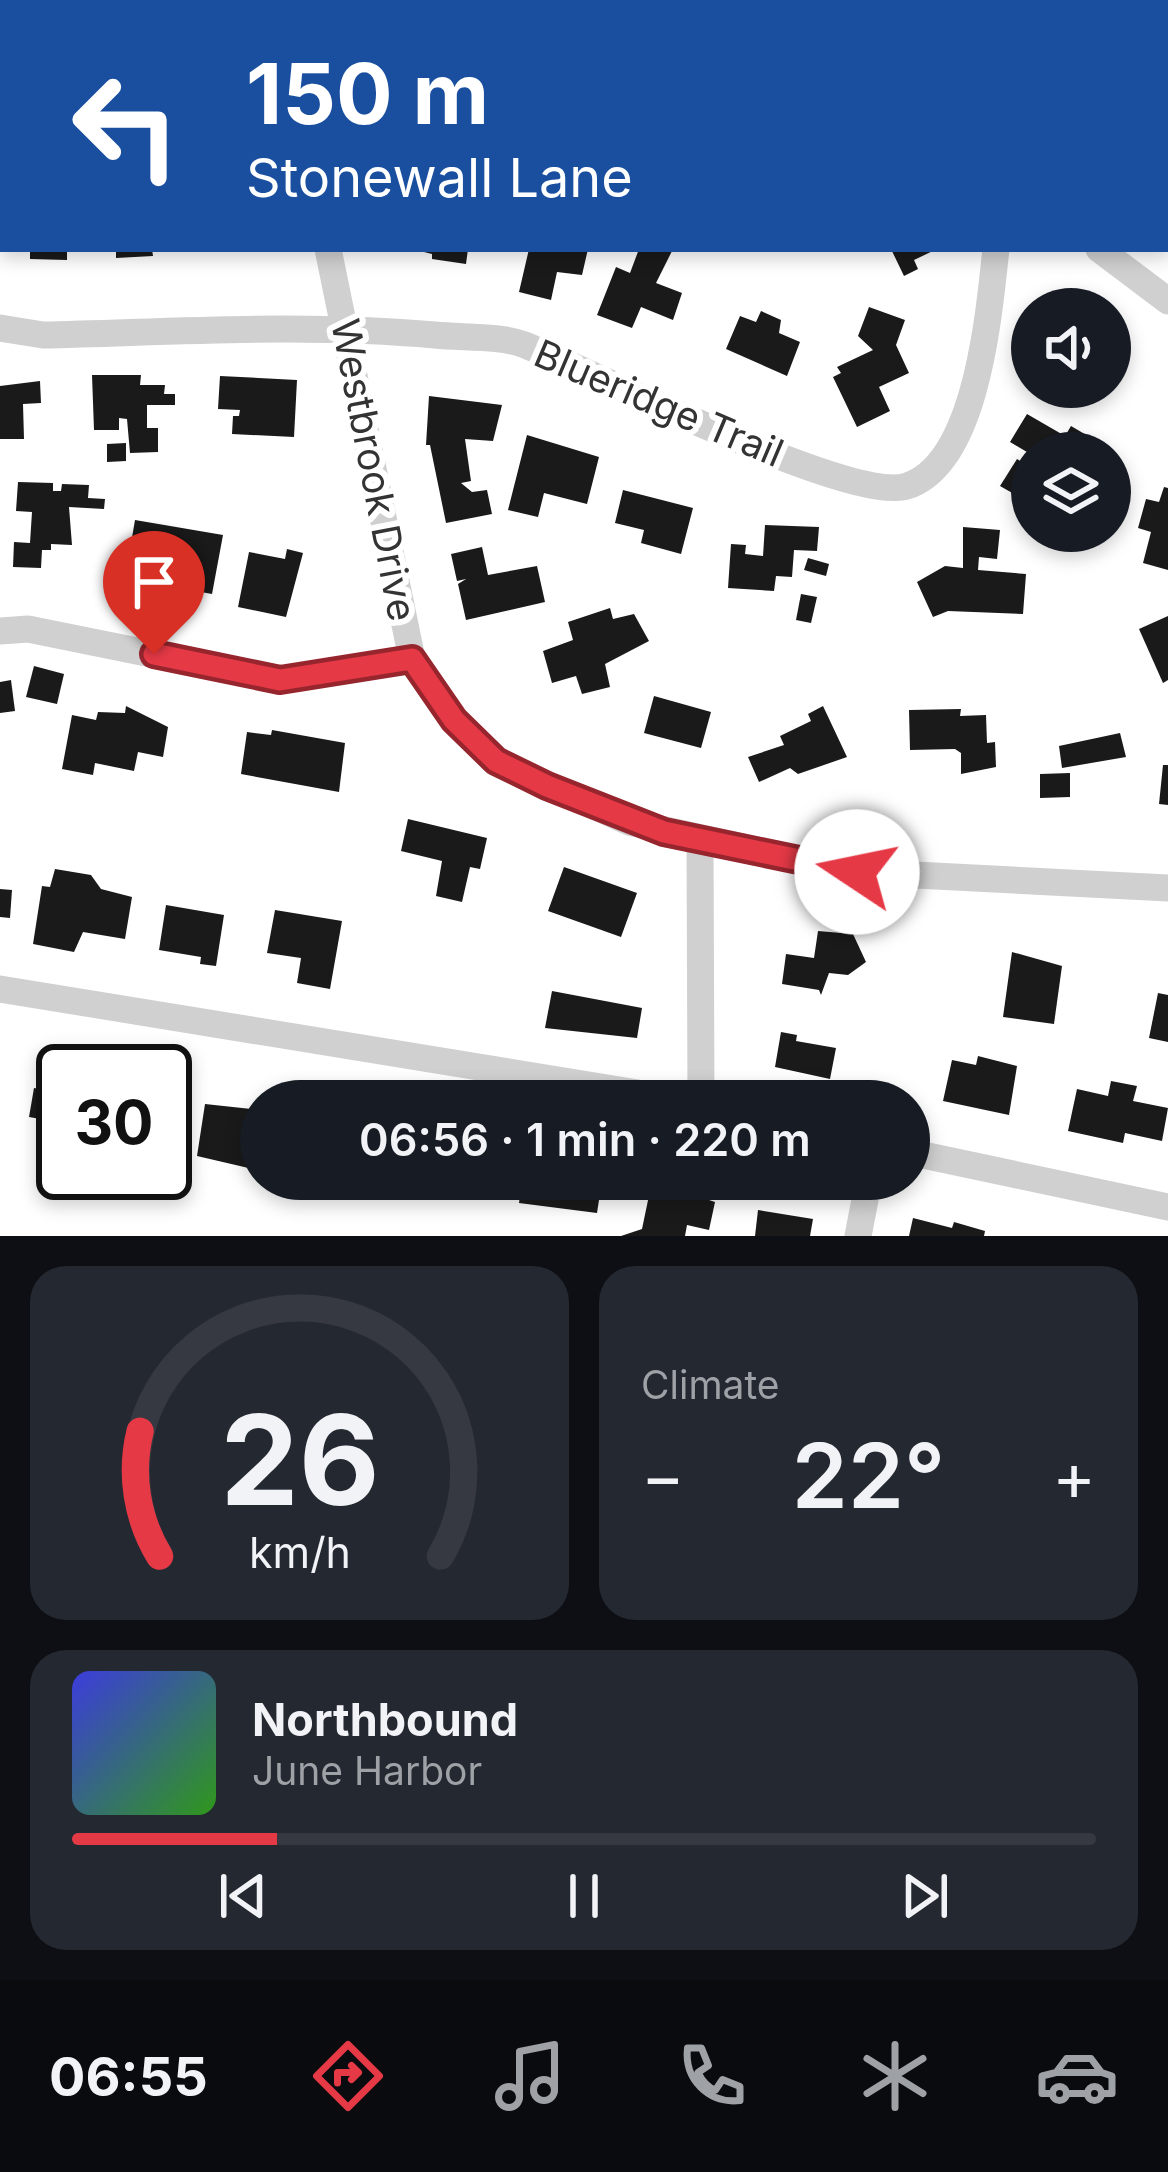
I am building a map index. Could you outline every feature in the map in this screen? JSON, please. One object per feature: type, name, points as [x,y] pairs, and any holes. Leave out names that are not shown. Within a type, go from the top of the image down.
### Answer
[{"type":"street","name":"Westbrook Drive","points":[[329,252],[412,659],[454,720],[496,761],[629,822],[700,842],[857,872],[1168,888]]},
{"type":"street","name":"Blueridge Trail","points":[[0,328],[43,335],[345,327],[518,343],[789,458],[887,490],[910,486],[934,467],[959,426],[981,372],[996,252]]},
{"type":"street","points":[[1103,252],[1168,301]]},
{"type":"street","points":[[0,631],[28,629],[280,680],[412,659]]},
{"type":"street","points":[[700,842],[701,1080]]},
{"type":"street","points":[[0,988],[559,1080]]},
{"type":"street","points":[[930,1156],[1168,1207]]},
{"type":"street","points":[[858,1236],[865,1200]]},
{"type":"building","points":[[30,252],[67,252],[67,260],[30,259]]},
{"type":"building","points":[[116,252],[152,252],[153,256],[116,258]]},
{"type":"building","points":[[424,252],[468,252],[466,264],[432,259],[432,254]]},
{"type":"building","points":[[528,252],[587,252],[582,275],[557,272],[551,300],[519,292]]},
{"type":"building","points":[[638,252],[672,252],[656,283],[682,293],[673,320],[641,307],[632,328],[597,315],[616,267],[630,273]]},
{"type":"building","points":[[892,252],[931,252],[914,260],[918,269],[904,276]]},
{"type":"building","points":[[869,307],[905,320],[896,345],[909,373],[879,387],[890,411],[857,427],[833,377],[841,373],[837,367],[873,350],[858,336]]},
{"type":"building","points":[[761,311],[781,320],[779,333],[800,342],[787,376],[726,349],[740,316],[756,322]]},
{"type":"building","points":[[92,375],[141,375],[140,385],[165,385],[164,394],[175,394],[175,405],[147,405],[147,428],[158,428],[158,452],[130,453],[127,419],[119,418],[119,430],[94,430]]},
{"type":"building","points":[[220,376],[297,380],[294,437],[232,434],[233,416],[239,416],[240,410],[218,409]]},
{"type":"building","points":[[40,381],[41,403],[23,404],[24,439],[0,439],[0,386]]},
{"type":"building","points":[[429,396],[502,405],[493,441],[465,439],[471,481],[461,483],[472,492],[487,490],[492,514],[446,523],[430,445],[426,445]]},
{"type":"building","points":[[1027,414],[1058,432],[1016,432]]},
{"type":"building","points":[[527,435],[599,457],[587,504],[544,493],[538,517],[508,510]]},
{"type":"building","points":[[126,443],[126,461],[107,462],[107,444]]},
{"type":"building","points":[[1011,469],[1011,492],[1000,486]]},
{"type":"building","points":[[18,482],[53,483],[53,491],[61,491],[62,484],[89,485],[88,498],[105,499],[104,509],[69,507],[72,545],[51,544],[51,550],[42,550],[41,568],[13,567],[14,542],[30,543],[32,512],[16,511]]},
{"type":"building","points":[[1164,487],[1168,488],[1168,570],[1143,563],[1151,532],[1138,528],[1146,499],[1159,502]]},
{"type":"building","points":[[623,490],[693,508],[681,554],[641,543],[644,530],[615,523]]},
{"type":"building","points":[[135,520],[223,535],[212,594],[179,588],[183,571],[128,561]]},
{"type":"building","points":[[765,525],[819,527],[817,551],[794,550],[792,577],[776,576],[774,591],[728,588],[731,544],[746,545],[745,554],[763,556]]},
{"type":"building","points":[[963,527],[1000,530],[997,559],[979,557],[978,570],[1026,574],[1023,614],[948,611],[933,617],[917,582],[945,566],[963,568]]},
{"type":"building","points":[[482,547],[488,575],[537,566],[545,602],[466,620],[458,584],[466,579],[457,581],[451,554]]},
{"type":"building","points":[[287,549],[303,553],[286,617],[238,607],[249,552],[285,559]]},
{"type":"building","points":[[808,558],[829,564],[826,576],[804,570]]},
{"type":"building","points":[[801,594],[817,597],[811,623],[796,620]]},
{"type":"building","points":[[610,608],[613,619],[634,614],[649,641],[605,664],[610,687],[582,694],[576,676],[552,683],[543,651],[573,640],[568,622]]},
{"type":"building","points":[[1168,616],[1168,680],[1163,683],[1139,629]]},
{"type":"building","points":[[34,666],[64,674],[57,704],[26,697]]},
{"type":"building","points":[[11,680],[15,711],[0,713],[0,682]]},
{"type":"building","points":[[654,696],[711,712],[701,748],[644,733]]},
{"type":"building","points":[[126,706],[168,727],[163,757],[138,752],[134,771],[95,763],[93,775],[62,769],[72,715],[96,720],[98,712],[125,713]]},
{"type":"building","points":[[823,706],[847,757],[798,774],[790,768],[759,782],[748,757],[784,745],[780,736],[811,721],[808,714]]},
{"type":"building","points":[[961,709],[960,716],[986,715],[987,743],[995,742],[996,767],[961,774],[961,753],[955,749],[910,750],[909,710]]},
{"type":"building","points":[[272,730],[345,743],[339,792],[241,774],[247,732],[271,735]]},
{"type":"building","points":[[1120,733],[1126,757],[1062,768],[1059,746]]},
{"type":"building","points":[[1163,765],[1168,765],[1168,805],[1159,804]]},
{"type":"building","points":[[1070,773],[1070,797],[1040,798],[1040,774]]},
{"type":"building","points":[[408,819],[487,838],[480,869],[470,867],[462,902],[436,896],[442,861],[401,851]]},
{"type":"building","points":[[564,867],[637,893],[621,937],[548,911]]},
{"type":"building","points":[[55,869],[91,875],[101,889],[132,897],[125,939],[83,932],[74,952],[33,944],[42,886],[50,887]]},
{"type":"building","points":[[0,889],[12,890],[10,918],[0,917]]},
{"type":"building","points":[[166,905],[224,915],[216,966],[200,964],[201,957],[159,950]]},
{"type":"building","points":[[275,910],[342,921],[330,989],[297,983],[301,958],[267,953]]},
{"type":"building","points":[[818,931],[853,934],[866,962],[848,975],[829,973],[821,995],[819,990],[782,984],[786,954],[814,958]]},
{"type":"building","points":[[1012,952],[1062,966],[1054,1024],[1003,1017]]},
{"type":"building","points":[[552,991],[642,1008],[637,1038],[545,1028]]},
{"type":"building","points":[[1158,993],[1168,995],[1168,1042],[1149,1038]]},
{"type":"building","points":[[781,1032],[797,1035],[796,1041],[836,1048],[830,1079],[775,1067]]},
{"type":"building","points":[[978,1056],[1017,1066],[1009,1115],[943,1101],[952,1060],[976,1065]]},
{"type":"building","points":[[1111,1081],[1137,1086],[1133,1101],[1168,1108],[1162,1141],[1125,1133],[1123,1143],[1068,1131],[1077,1089],[1108,1096]]},
{"type":"building","points":[[34,1088],[36,1088],[36,1118],[29,1117]]},
{"type":"building","points":[[205,1104],[240,1108],[240,1166],[197,1156]]},
{"type":"building","points":[[519,1200],[599,1200],[597,1213]]},
{"type":"building","points":[[648,1200],[715,1202],[709,1230],[687,1225],[685,1236],[621,1236],[642,1229]]},
{"type":"building","points":[[758,1210],[813,1219],[810,1236],[755,1236]]},
{"type":"building","points":[[913,1218],[952,1228],[954,1222],[985,1231],[984,1236],[909,1236]]},
{"type":"route","points":[[154,654],[280,680],[412,659],[454,720],[496,761],[547,786],[629,822],[700,842],[857,872]]}]
